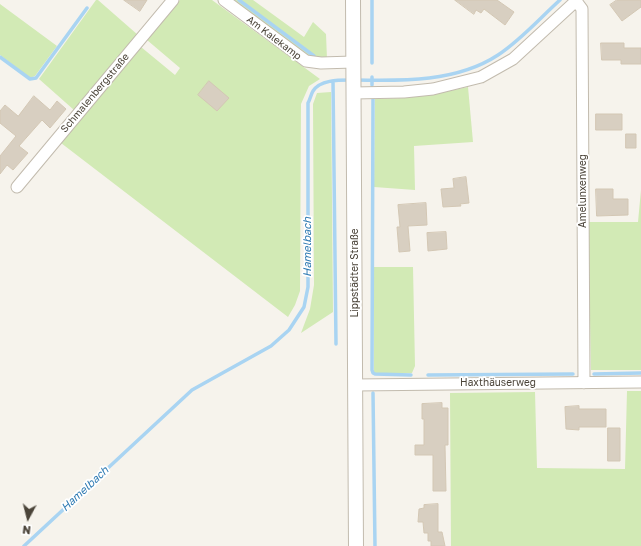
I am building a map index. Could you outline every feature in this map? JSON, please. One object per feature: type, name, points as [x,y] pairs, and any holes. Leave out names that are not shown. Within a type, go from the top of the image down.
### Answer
[{"type":"street","name":"Schmalenbergstraße","points":[[17,187],[173,0]]},
{"type":"street","name":"Am Kalekamp","points":[[224,0],[306,61],[354,67]]},
{"type":"street","name":"Lippstädter Straße","points":[[353,0],[356,546]]},
{"type":"street","points":[[354,92],[404,92],[434,89],[480,77],[513,59],[577,0]]},
{"type":"street","name":"Amelunxenweg","points":[[577,0],[582,9],[584,383]]},
{"type":"street","name":"Haxthäuserweg","points":[[356,385],[641,382]]},
{"type":"green space","points":[[96,0],[98,0],[138,35],[74,110],[39,79]]},
{"type":"green space","points":[[180,0],[212,0],[320,79],[309,86],[301,104],[300,291],[295,305],[288,317],[61,143],[141,47],[175,75],[180,68],[147,40]]},
{"type":"green space","points":[[231,0],[253,0],[304,37],[313,22],[326,34],[327,59],[306,57]]},
{"type":"green space","points":[[0,4],[57,46],[35,76],[30,78],[0,55]]},
{"type":"green space","points":[[468,87],[473,142],[414,146],[415,190],[374,187],[375,99],[405,98]]},
{"type":"green space","points":[[331,92],[333,312],[301,333],[310,309],[314,285],[313,104],[317,93]]},
{"type":"green space","points":[[641,190],[641,370],[591,370],[588,222],[638,222]]},
{"type":"green space","points":[[374,267],[413,267],[415,366],[412,373],[374,372]]},
{"type":"green space","points":[[627,391],[641,391],[641,546],[451,546],[450,393],[535,392],[537,468],[625,469]]},
{"type":"building","points":[[124,0],[147,0],[140,11]]},
{"type":"building","points":[[455,0],[497,0],[514,12],[505,25],[484,9],[481,13],[476,10],[474,14]]},
{"type":"building","points":[[617,0],[641,0],[641,7],[622,21],[610,5]]},
{"type":"building","points":[[601,43],[624,43],[624,48],[641,48],[641,64],[621,64],[621,60],[602,60]]},
{"type":"building","points":[[209,81],[229,98],[217,111],[198,95]]},
{"type":"building","points":[[34,96],[50,110],[57,101],[66,109],[50,128],[42,120],[19,146],[28,153],[13,170],[7,165],[0,174],[0,156],[16,136],[0,123],[0,111],[5,105],[18,116]]},
{"type":"building","points":[[596,114],[622,114],[622,130],[596,130]]},
{"type":"building","points":[[626,134],[636,134],[636,148],[626,148]]},
{"type":"building","points":[[466,177],[469,203],[460,204],[461,206],[443,207],[441,189],[454,188],[453,179]]},
{"type":"building","points":[[596,189],[613,189],[613,199],[628,199],[628,215],[597,216]]},
{"type":"building","points":[[426,203],[427,225],[408,226],[410,251],[399,252],[397,227],[400,227],[398,205]]},
{"type":"building","points":[[446,232],[447,249],[428,251],[427,233]]},
{"type":"building","points":[[442,403],[442,408],[448,408],[448,445],[445,445],[446,491],[433,491],[433,455],[415,455],[415,445],[424,445],[424,419],[422,419],[422,404]]},
{"type":"building","points":[[579,406],[579,409],[606,409],[606,427],[579,427],[579,430],[566,429],[565,407]]},
{"type":"building","points":[[608,428],[620,428],[620,461],[608,461]]},
{"type":"building","points":[[438,504],[438,532],[442,532],[445,546],[431,546],[431,541],[428,541],[428,533],[424,533],[423,522],[418,522],[419,509],[424,508],[424,505]]},
{"type":"waterway","points":[[239,0],[314,56]]},
{"type":"waterway","points":[[372,0],[372,63]]},
{"type":"waterway","name":"Hamelbach","points":[[356,80],[411,80],[429,78],[447,75],[482,64],[515,43],[560,0]]},
{"type":"waterway","points":[[0,57],[30,79],[36,78],[87,8]]},
{"type":"waterway","name":"Hamelbach","points":[[372,77],[372,85]]},
{"type":"waterway","name":"Hamelbach","points":[[24,546],[192,390],[271,346],[289,330],[304,307],[308,287],[308,103],[316,87],[330,81],[350,80]]},
{"type":"waterway","points":[[333,81],[336,344]]},
{"type":"waterway","points":[[373,99],[372,370],[375,374],[411,375]]},
{"type":"waterway","points":[[594,374],[641,373]]},
{"type":"waterway","points":[[428,375],[573,374]]},
{"type":"waterway","points":[[373,393],[375,546]]}]
